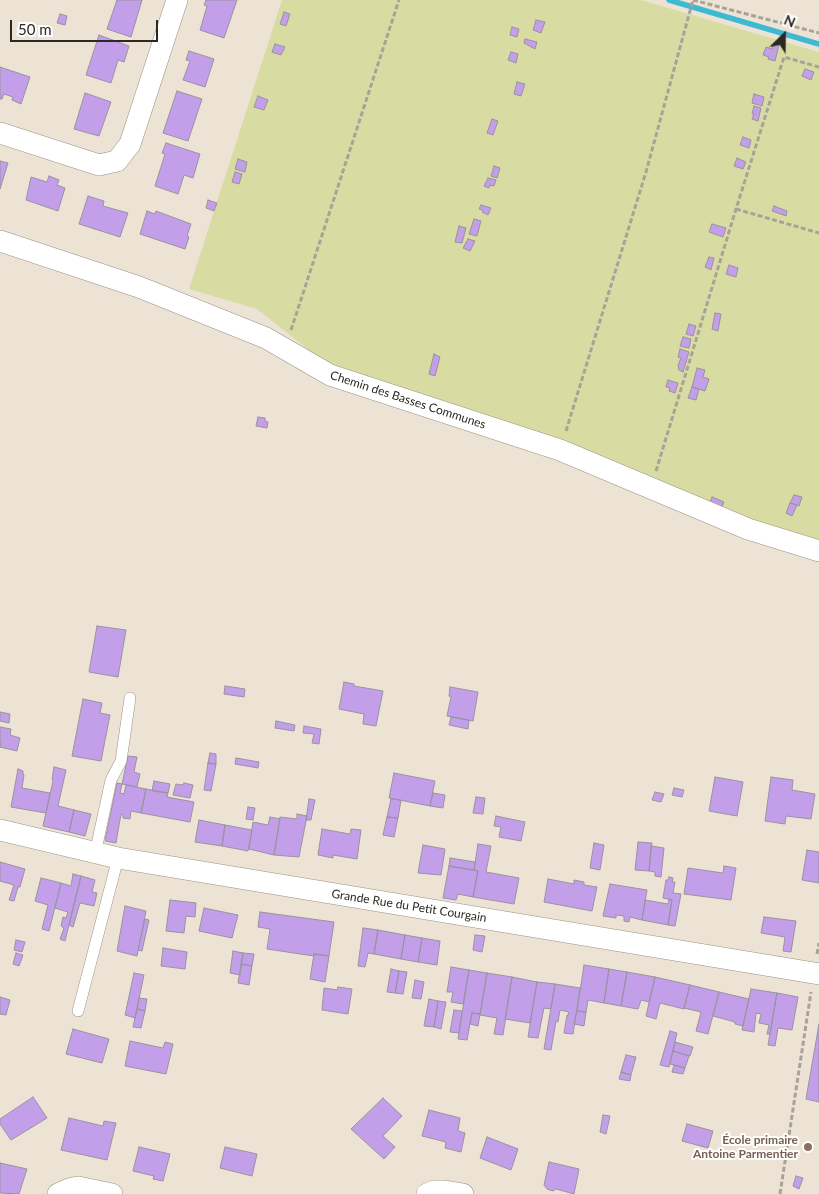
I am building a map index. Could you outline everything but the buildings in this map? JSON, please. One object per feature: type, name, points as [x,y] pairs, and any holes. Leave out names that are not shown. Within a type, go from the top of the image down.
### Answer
[{"type":"street","points":[[0,133],[99,165],[118,161],[130,144],[177,0]]},
{"type":"street","name":"Chemin des Basses Communes","points":[[0,241],[139,287],[266,338],[330,375],[560,450],[748,529],[819,552]]},
{"type":"street","name":"Grande Rue du Petit Courgain","points":[[0,830],[95,854],[816,974]]},
{"type":"street","points":[[58,1194],[78,1187],[112,1194]]},
{"type":"street","points":[[427,1194],[434,1191],[445,1191],[463,1194]]},
{"type":"lane","points":[[95,854],[111,780],[121,761],[130,698]]},
{"type":"lane","points":[[78,1011],[118,858]]},
{"type":"path","points":[[282,347],[287,344],[399,0]]},
{"type":"path","points":[[560,450],[643,182],[693,1],[819,33]]},
{"type":"path","points":[[651,488],[784,57],[819,67]]},
{"type":"path","points":[[736,209],[819,234]]},
{"type":"path","points":[[780,1194],[816,974]]},
{"type":"green space","points":[[282,0],[641,0],[819,52],[819,543],[334,370],[257,309],[189,289]]},
{"type":"waterway","points":[[669,0],[819,44]]},
{"type":"place","name":"École primaire Antoine Parmentier","points":[[808,1147]]}]
